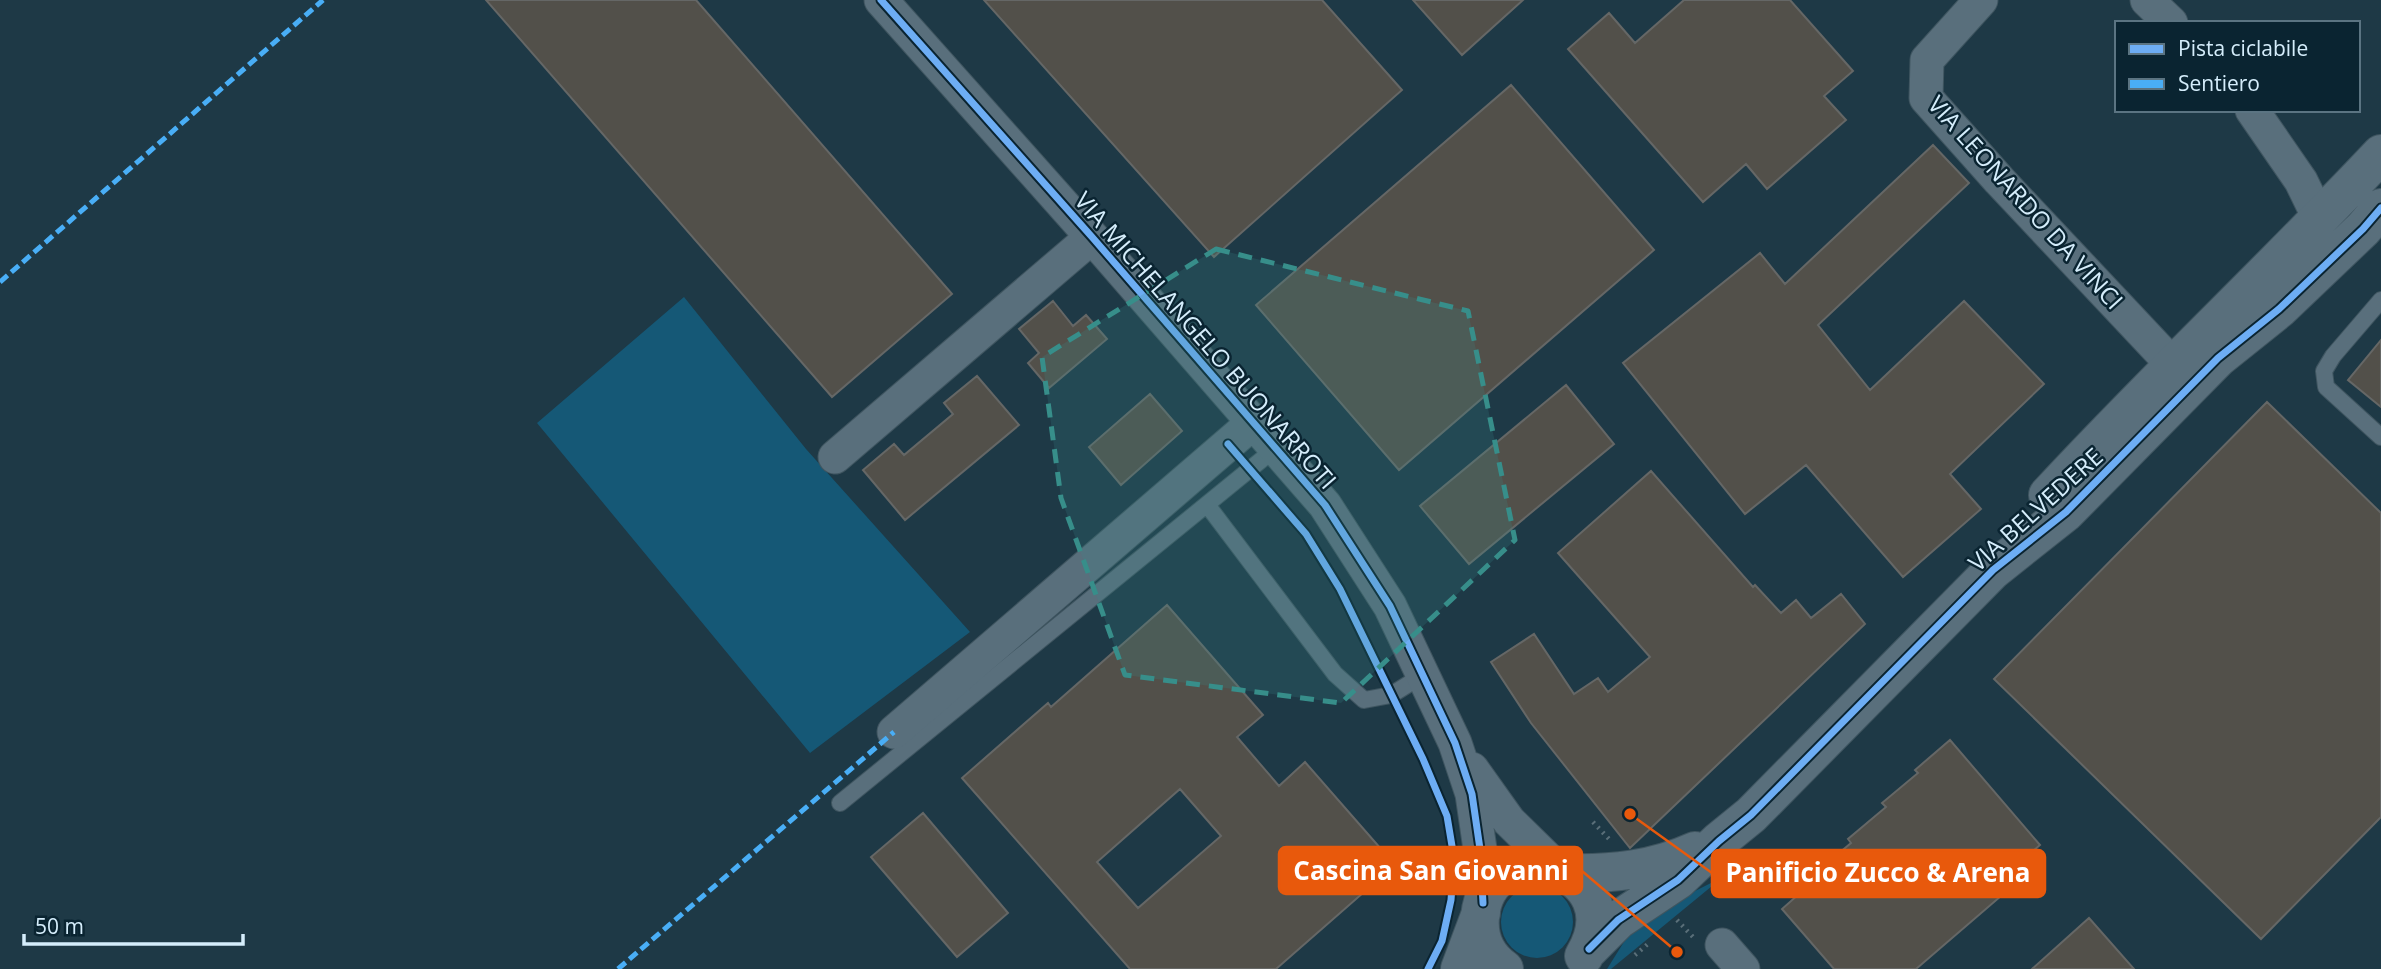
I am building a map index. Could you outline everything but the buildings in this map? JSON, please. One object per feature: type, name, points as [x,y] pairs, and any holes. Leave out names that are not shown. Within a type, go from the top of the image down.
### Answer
[{"type":"street","name":"VIA MICHELANGELO BUONARROTI","points":[[881,0],[1325,505],[1390,606],[1455,743],[1472,794],[1480,849],[1482,908]]},
{"type":"street","name":"VIA LEONARDO DA VINCI","points":[[1981,0],[1927,60],[1926,98],[2173,365]]},
{"type":"street","points":[[2147,0],[2169,21]]},
{"type":"street","points":[[2238,341],[2259,307],[2317,246],[2321,233],[2319,218],[2301,181],[2253,112]]},
{"type":"street","name":"VIA BELVEDERE","points":[[1993,570],[2019,530],[2041,503],[2381,154]]},
{"type":"street","points":[[2319,218],[2335,219],[2349,215],[2381,186]]},
{"type":"street","name":"VIA BELVEDERE","points":[[1580,959],[1618,920],[1678,880],[1751,815],[1993,570],[2066,512],[2218,358],[2279,309],[2381,208]]},
{"type":"street","name":"VIA MICHELANGELO BUONARROTI","points":[[835,457],[1092,237]]},
{"type":"street","name":"VIA BELVEDERE","points":[[2137,441],[2171,386],[2175,372],[2173,365]]},
{"type":"street","name":"VIA MICHELANGELO BUONARROTI","points":[[894,732],[1254,422]]},
{"type":"street","name":"VIA MICHELANGELO BUONARROTI","points":[[1455,743],[1509,821],[1562,871]]},
{"type":"street","name":"VIA BELVEDERE","points":[[1460,969],[1482,908],[1495,883],[1516,869],[1538,865],[1562,871],[1596,874],[1651,867],[1681,858],[1719,841]]},
{"type":"street","points":[[1562,871],[1579,883],[1592,904],[1595,924],[1580,959]]},
{"type":"street","points":[[1482,908],[1480,930],[1484,944],[1491,957],[1504,969]]},
{"type":"lane","points":[[2381,300],[2324,370],[2326,387],[2381,437]]},
{"type":"lane","points":[[840,803],[1276,448]]},
{"type":"lane","points":[[1208,506],[1335,674],[1364,700],[1391,695],[1423,675]]},
{"type":"highlighted area","points":[[1216,249],[1468,311],[1515,540],[1341,703],[1125,675],[1061,498],[1042,357]]},
{"type":"shaded area","points":[[684,297],[806,449],[970,632],[810,753],[537,423]]},
{"type":"shaded area","points":[[1723,877],[1611,969],[1607,969],[1627,937],[1681,898]]},
{"type":"shaded area","points":[[1544,886],[1563,896],[1571,908],[1571,936],[1563,948],[1551,956],[1530,958],[1511,948],[1503,936],[1501,915],[1511,896],[1523,888]]},
{"type":"marked path","points":[[0,282],[323,0]]},
{"type":"marked path","points":[[618,969],[894,732]]},
{"type":"cycle path","points":[[881,0],[1325,505],[1390,606],[1455,743],[1472,794],[1480,849],[1483,903]]},
{"type":"cycle path","points":[[1589,949],[1618,920],[1678,880],[1751,815],[1993,570],[2066,512],[2218,358],[2279,309],[2363,229],[2381,208]]},
{"type":"cycle path","points":[[1228,444],[1306,534],[1340,589],[1423,759],[1447,816],[1454,858],[1451,900],[1442,941],[1428,969]]},
{"type":"place","name":"Panificio Zucco & Arena","points":[[1630,814]]},
{"type":"place","name":"Cascina San Giovanni","points":[[1677,952]]}]
